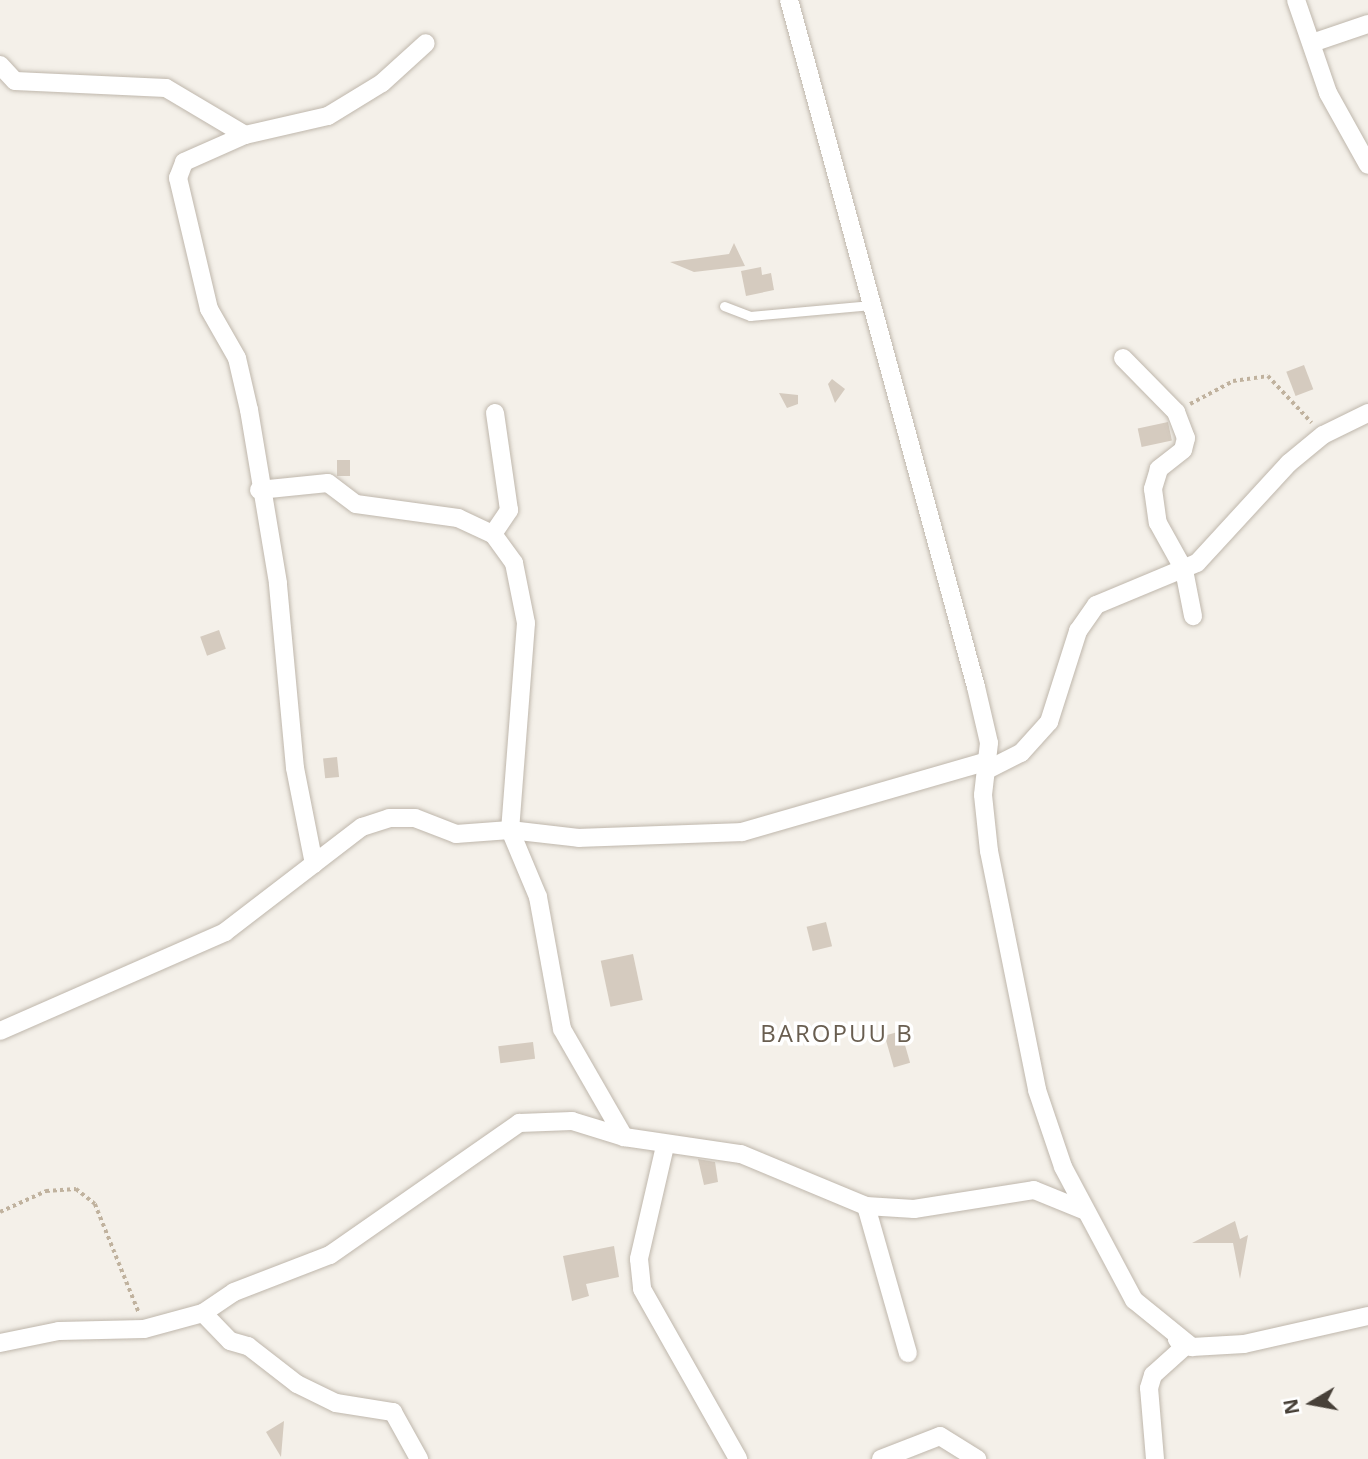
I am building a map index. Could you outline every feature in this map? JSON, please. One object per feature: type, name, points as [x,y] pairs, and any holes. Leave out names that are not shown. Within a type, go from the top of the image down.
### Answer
[{"type":"street","points":[[789,0],[976,687],[989,765],[983,795],[989,851],[1037,1090],[1083,1210],[1134,1300],[1177,1339],[1192,1347],[1244,1344],[1368,1316]]},
{"type":"street","points":[[1296,0],[1328,93],[1368,165]]},
{"type":"street","points":[[1312,43],[1368,24]]},
{"type":"street","points":[[314,864],[289,727],[278,583],[237,358],[209,309],[178,178],[184,162],[245,135],[328,117],[382,83],[426,43]]},
{"type":"street","points":[[0,65],[15,81],[166,88],[245,135]]},
{"type":"street","points":[[1123,358],[1176,412],[1186,438],[1183,450],[1159,469],[1153,489],[1158,523],[1184,570],[1193,616]]},
{"type":"street","points":[[493,534],[509,510],[495,413]]},
{"type":"street","points":[[0,1031],[225,932],[362,827],[389,818],[415,818],[456,834],[510,830],[579,838],[742,832],[989,765],[1021,753],[1049,722],[1078,631],[1096,605],[1184,570],[1223,538],[1289,463],[1323,435],[1368,413]]},
{"type":"street","points":[[259,490],[328,483],[356,504],[458,517],[493,534],[514,563],[526,624],[510,830],[538,897],[562,1029],[624,1137]]},
{"type":"street","points":[[0,1343],[59,1331],[144,1329],[203,1313],[234,1292],[330,1255],[519,1124],[572,1121],[665,1146],[741,1154],[866,1206],[914,1209],[1034,1190],[1083,1210]]},
{"type":"street","points":[[665,1146],[639,1259],[642,1289],[738,1459]]},
{"type":"street","points":[[866,1206],[908,1353]]},
{"type":"street","points":[[203,1313],[230,1342],[248,1346],[298,1384],[336,1403],[393,1412],[419,1459]]},
{"type":"street","points":[[1154,1459],[1149,1388],[1153,1375],[1183,1349],[1177,1339]]},
{"type":"street","points":[[881,1459],[940,1436],[977,1459]]},
{"type":"lane","points":[[724,306],[750,316],[872,305]]},
{"type":"path","points":[[1176,412],[1233,381],[1268,376],[1278,381],[1323,435]]},
{"type":"path","points":[[0,1212],[46,1191],[76,1189],[95,1204],[144,1329]]},
{"type":"building","points":[[734,243],[745,266],[694,272],[670,262],[729,254]]},
{"type":"building","points":[[761,267],[762,275],[771,273],[774,290],[746,296],[741,271]]},
{"type":"building","points":[[1304,365],[1313,389],[1296,396],[1286,372]]},
{"type":"building","points":[[832,379],[845,389],[835,403],[828,384]]},
{"type":"building","points":[[779,393],[798,395],[798,404],[787,408]]},
{"type":"building","points":[[1168,422],[1172,441],[1142,447],[1138,428]]},
{"type":"building","points":[[337,460],[350,460],[350,476],[337,476]]},
{"type":"building","points":[[219,630],[226,649],[207,656],[200,637]]},
{"type":"building","points":[[337,757],[339,777],[325,778],[323,758]]},
{"type":"building","points":[[826,922],[832,946],[813,951],[807,927]]},
{"type":"building","points":[[633,954],[643,1000],[610,1007],[601,961]]},
{"type":"building","points":[[901,1031],[910,1063],[894,1067],[885,1036]]},
{"type":"building","points":[[533,1042],[535,1059],[500,1063],[498,1046]]},
{"type":"building","points":[[698,1159],[715,1162],[718,1182],[704,1185]]},
{"type":"building","points":[[1235,1221],[1240,1239],[1248,1235],[1240,1279],[1233,1243],[1192,1243]]},
{"type":"building","points":[[614,1246],[619,1277],[586,1284],[589,1296],[572,1301],[563,1256]]},
{"type":"building","points":[[284,1421],[281,1457],[266,1432]]},
{"type":"district","name":"BAROPUU B","points":[[837,1033]]}]
